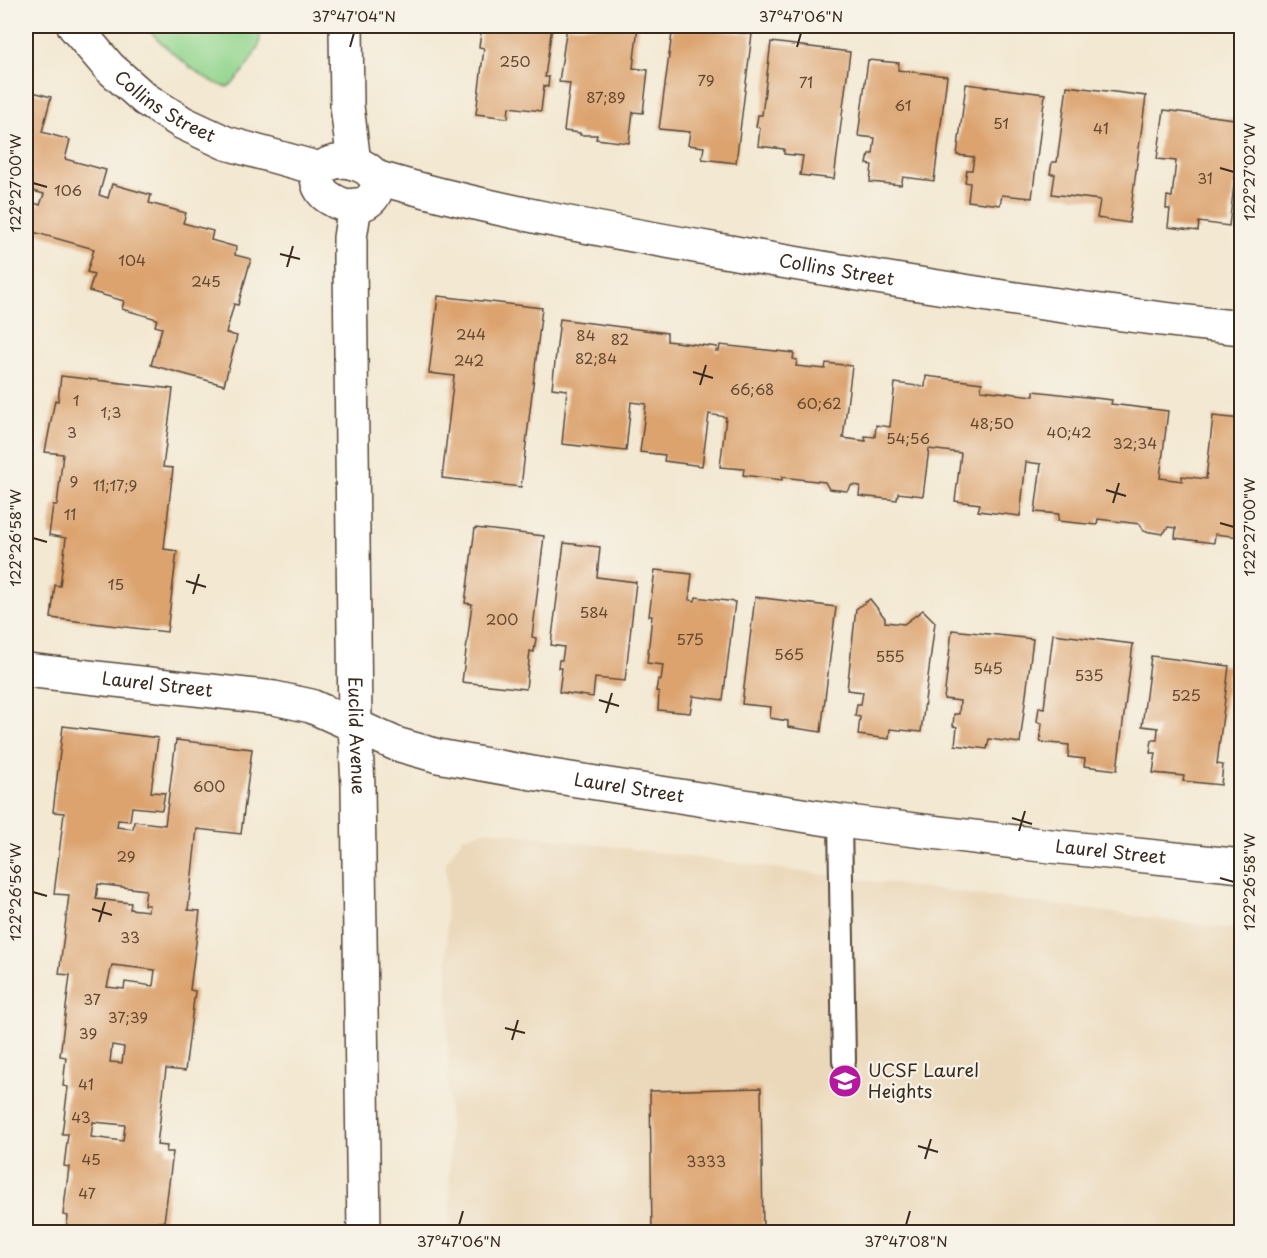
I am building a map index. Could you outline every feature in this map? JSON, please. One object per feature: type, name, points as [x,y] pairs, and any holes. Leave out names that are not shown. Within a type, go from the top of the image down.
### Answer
[{"type":"street","name":"Collins Street","points":[[74,26],[109,67],[145,99],[183,123],[226,143],[276,157],[346,184],[433,194],[689,245],[867,276],[1055,304],[1242,328]]},
{"type":"street","name":"Euclid Avenue","points":[[346,26],[346,184],[350,238],[355,724],[358,786],[364,1233]]},
{"type":"street","name":"Laurel Street","points":[[26,669],[274,698],[311,706],[396,744],[438,756],[634,790],[840,821],[1242,866]]},
{"type":"lane","points":[[840,821],[844,1061]]},
{"type":"shaded area","name":"UCSF Laurel Heights","points":[[488,830],[1241,930],[1241,1232],[450,1232],[446,862],[463,837]]},
{"type":"green space","points":[[145,26],[260,26],[260,40],[257,50],[245,68],[228,87],[196,71],[161,43]]},
{"type":"building","points":[[482,26],[552,26],[545,77],[549,77],[548,87],[544,86],[541,111],[509,107],[508,118],[476,114],[484,48],[479,47]]},
{"type":"building","points":[[567,26],[638,26],[633,68],[648,70],[643,113],[633,112],[629,143],[596,139],[597,135],[580,135],[580,133],[564,131],[570,83],[559,82]]},
{"type":"building","points":[[673,26],[709,26],[708,29],[752,34],[736,163],[702,159],[704,147],[688,145],[690,132],[659,129]]},
{"type":"building","points":[[771,42],[850,52],[834,179],[800,175],[803,156],[784,154],[784,149],[758,146],[760,128],[756,127],[758,115],[762,115]]},
{"type":"building","points":[[868,60],[899,63],[898,70],[947,76],[934,181],[903,177],[901,185],[870,182],[872,165],[867,164],[869,154],[873,154],[875,138],[858,136]]},
{"type":"building","points":[[966,84],[1045,94],[1032,198],[1002,195],[1000,205],[968,201],[970,183],[965,182],[967,170],[972,170],[974,157],[957,155]]},
{"type":"building","points":[[1067,86],[1146,96],[1129,223],[1097,218],[1100,200],[1052,194],[1055,174],[1050,174],[1052,162],[1057,162]]},
{"type":"building","points":[[26,90],[51,97],[42,132],[70,140],[65,159],[106,170],[99,195],[108,198],[112,184],[151,195],[149,203],[186,213],[183,223],[213,231],[211,240],[236,247],[235,255],[251,259],[238,305],[234,304],[226,333],[237,336],[224,385],[151,365],[162,328],[155,326],[157,319],[122,309],[124,301],[89,291],[94,274],[87,272],[94,249],[26,230],[26,200],[40,205],[44,194],[26,189]]},
{"type":"building","points":[[1164,110],[1242,120],[1229,226],[1199,222],[1198,231],[1168,227],[1170,209],[1166,209],[1167,196],[1172,197],[1176,161],[1157,159]]},
{"type":"building","points":[[438,296],[542,308],[521,487],[442,478],[454,376],[429,373]]},
{"type":"building","points":[[560,319],[667,333],[667,341],[717,347],[716,351],[719,351],[720,345],[794,353],[793,359],[797,360],[796,366],[825,369],[826,363],[852,366],[843,438],[866,441],[865,436],[875,437],[876,425],[890,427],[895,383],[925,387],[926,376],[982,383],[981,390],[1034,396],[1034,391],[1112,400],[1111,404],[1168,411],[1160,478],[1182,481],[1182,476],[1206,479],[1213,416],[1242,419],[1240,537],[1215,534],[1214,543],[1175,538],[1176,528],[1168,527],[1163,534],[1144,531],[1140,524],[1098,519],[1097,525],[1058,521],[1059,514],[1035,512],[1041,464],[1026,462],[1020,516],[978,511],[980,504],[955,501],[961,453],[929,449],[923,496],[898,493],[897,500],[859,496],[860,486],[852,485],[847,491],[829,489],[825,482],[743,475],[744,469],[720,467],[726,417],[709,414],[702,466],[664,461],[665,455],[640,452],[646,404],[631,402],[626,451],[562,444],[567,390],[552,388]]},
{"type":"building","points":[[61,376],[173,389],[163,467],[173,468],[164,549],[177,551],[167,632],[51,618],[55,585],[60,586],[66,538],[49,535],[53,505],[57,505],[63,454],[45,452],[55,400],[58,401]]},
{"type":"building","points":[[475,528],[544,536],[532,637],[536,638],[534,652],[530,651],[526,689],[462,682],[472,604],[465,603]]},
{"type":"building","points":[[564,543],[600,547],[597,577],[636,582],[625,681],[595,678],[593,697],[559,692],[562,668],[558,668],[564,647],[551,645]]},
{"type":"building","points":[[655,570],[692,574],[689,600],[695,601],[696,597],[735,602],[723,700],[693,696],[690,713],[658,710],[659,692],[656,691],[658,679],[661,680],[663,665],[647,663],[652,616],[649,616]]},
{"type":"building","points":[[755,597],[836,607],[821,732],[788,727],[788,721],[770,718],[771,707],[742,704]]},
{"type":"building","points":[[870,599],[885,618],[885,622],[904,624],[923,610],[935,622],[921,732],[890,729],[889,739],[858,735],[860,717],[855,716],[857,704],[861,704],[863,692],[847,690],[856,609]]},
{"type":"building","points":[[952,630],[1033,639],[1020,743],[989,739],[987,749],[955,745],[957,727],[953,726],[954,714],[959,714],[960,701],[944,699]]},
{"type":"building","points":[[1053,634],[1133,644],[1117,770],[1084,766],[1085,759],[1068,757],[1069,745],[1040,742],[1042,723],[1037,722],[1039,707],[1044,708]]},
{"type":"building","points":[[1151,656],[1229,666],[1217,764],[1223,765],[1221,785],[1183,781],[1184,776],[1153,773],[1156,753],[1150,753],[1152,740],[1157,740],[1158,728],[1142,726]]},
{"type":"building","points":[[63,726],[158,738],[151,792],[165,793],[162,810],[132,807],[130,821],[118,820],[117,827],[133,829],[134,821],[165,825],[176,740],[252,749],[241,834],[197,829],[188,910],[200,911],[190,990],[195,991],[185,1071],[166,1069],[157,1145],[167,1146],[166,1152],[173,1152],[164,1222],[158,1222],[157,1227],[168,1229],[167,1232],[66,1232],[68,1216],[63,1215],[69,1167],[64,1166],[68,1134],[62,1134],[68,1087],[63,1086],[66,1057],[60,1056],[70,975],[59,974],[69,895],[54,894],[64,813],[53,812]],"holes":[[[98,884],[146,890],[144,905],[149,905],[148,911],[130,909],[131,903],[96,899]],[[112,965],[155,970],[153,986],[125,982],[124,989],[107,987]],[[112,1045],[124,1047],[122,1063],[110,1062]],[[93,1122],[125,1125],[123,1141],[91,1137]]]},
{"type":"building","points":[[761,1088],[763,1232],[652,1232],[650,1091]]},
{"type":"place","name":"UCSF Laurel Heights","points":[[845,1081]]}]
